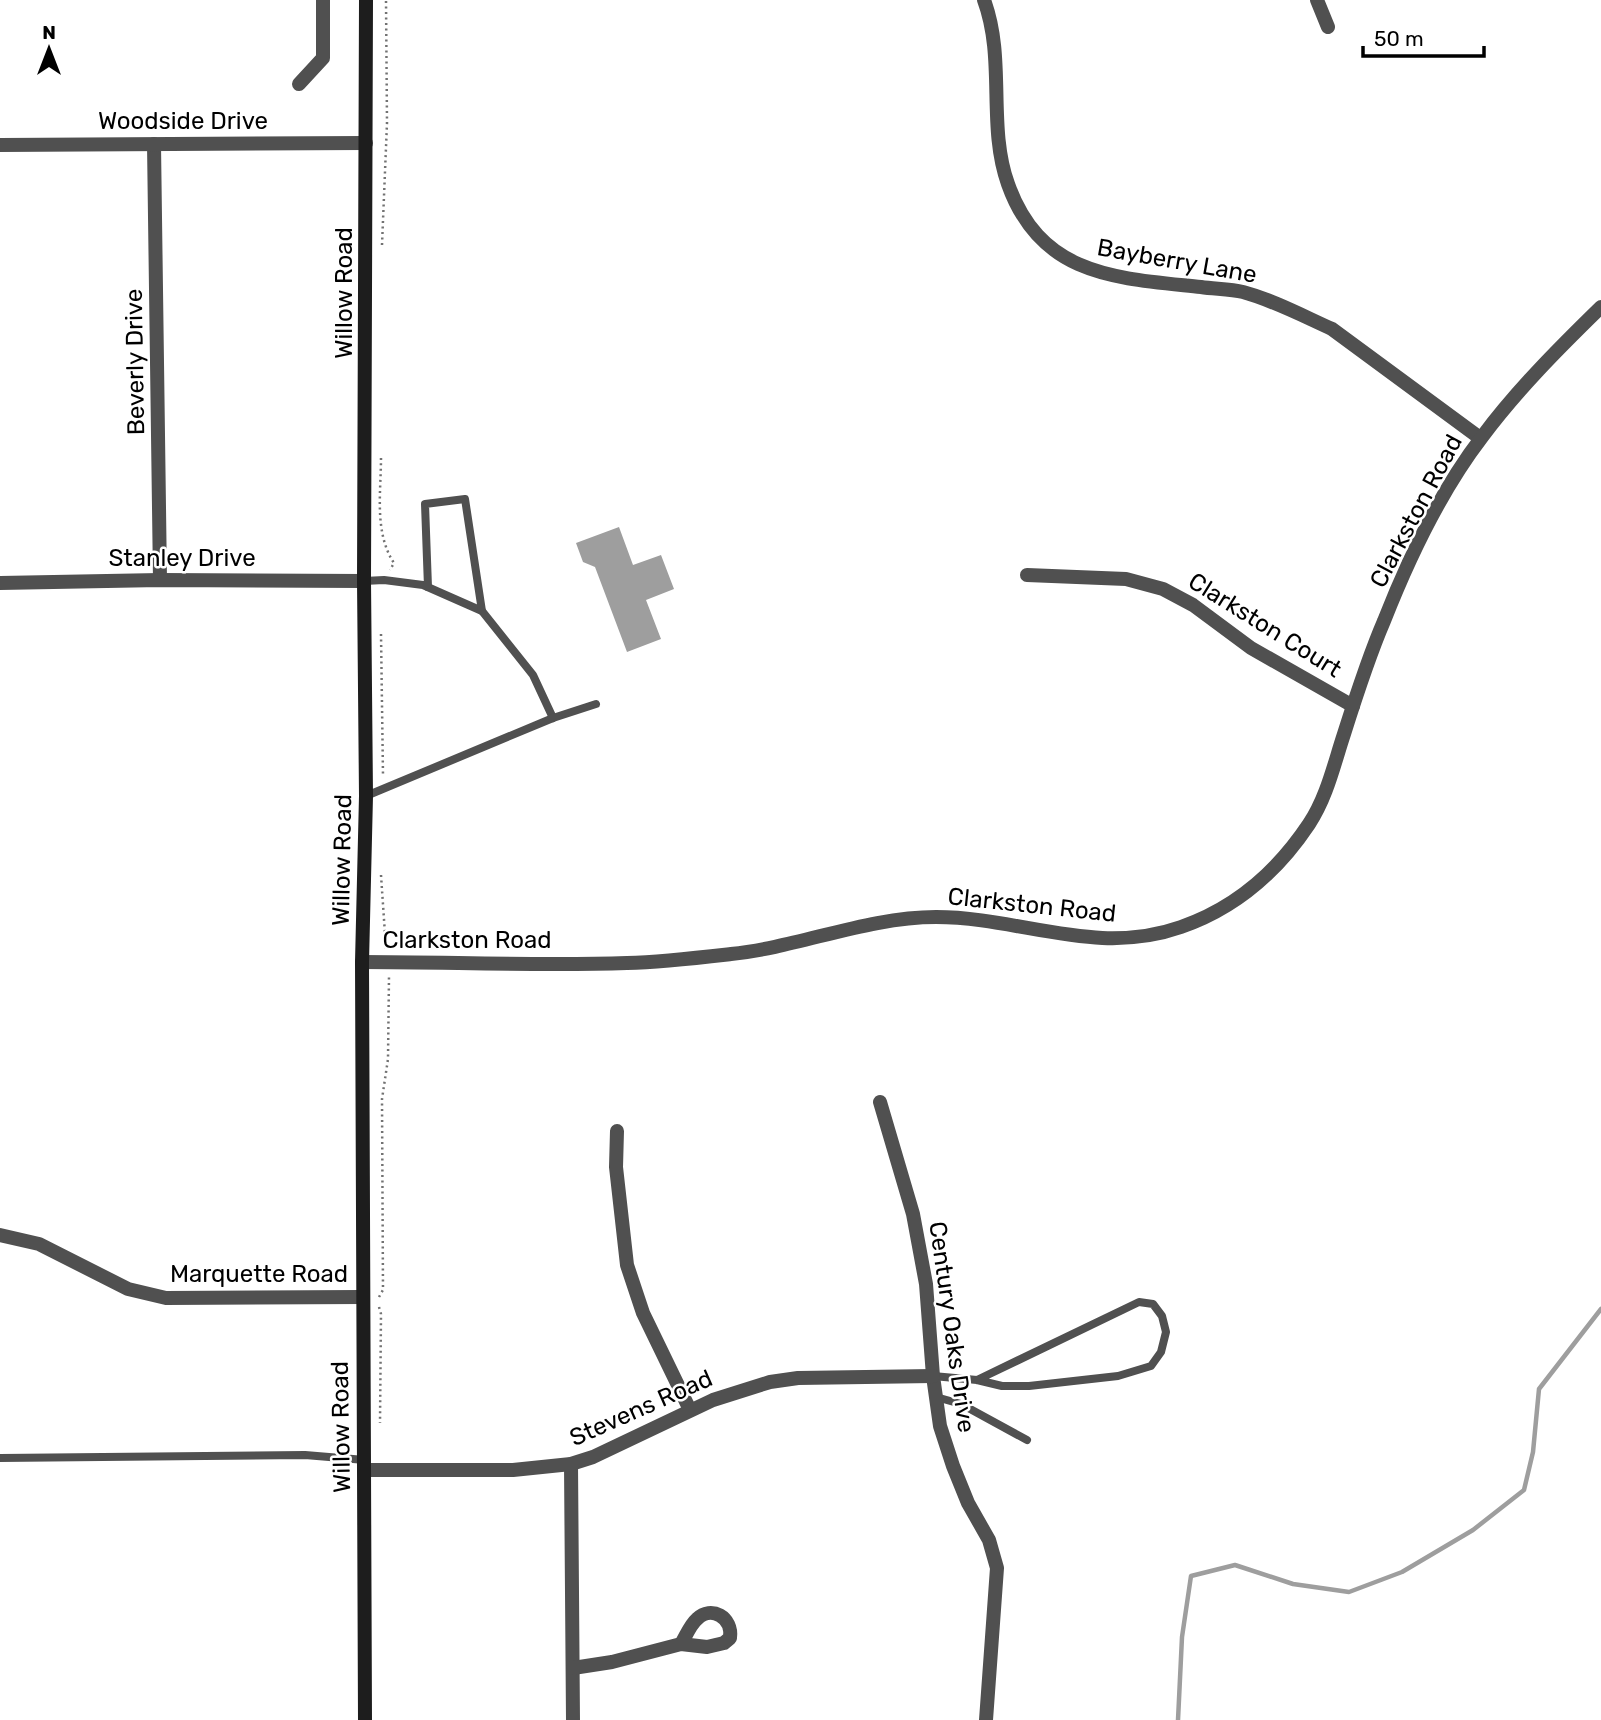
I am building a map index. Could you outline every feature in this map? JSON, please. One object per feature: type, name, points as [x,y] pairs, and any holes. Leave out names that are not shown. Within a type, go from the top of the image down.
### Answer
[{"type":"street","points":[[299,84],[323,58],[323,0]]},
{"type":"street","name":"Willow Road","points":[[365,1720],[362,962],[366,796],[366,0]]},
{"type":"street","name":"Bayberry Lane","points":[[984,0],[995,51],[1001,154],[1008,183],[1017,205],[1047,245],[1089,270],[1116,278],[1242,292],[1306,317],[1332,329],[1480,439]]},
{"type":"street","points":[[1317,0],[1328,27]]},
{"type":"street","name":"Beverly Drive","points":[[154,144],[160,580]]},
{"type":"street","name":"Woodside Drive","points":[[0,145],[366,144]]},
{"type":"street","name":"Clarkston Road","points":[[362,962],[626,964],[740,953],[905,919],[936,917],[1110,940],[1144,937],[1181,927],[1219,911],[1269,876],[1310,823],[1321,802],[1383,621],[1434,514],[1480,439],[1538,371],[1601,307]]},
{"type":"street","name":"Clarkston Court","points":[[1027,575],[1126,579],[1163,589],[1193,605],[1251,648],[1353,706]]},
{"type":"street","name":"Stanley Drive","points":[[0,583],[160,580],[364,581]]},
{"type":"street","name":"Century Oaks Drive","points":[[880,1102],[915,1226],[926,1284],[940,1426],[968,1503],[989,1540],[997,1568],[986,1720]]},
{"type":"street","points":[[617,1131],[616,1167],[627,1265],[643,1313],[690,1410]]},
{"type":"street","name":"Marquette Road","points":[[0,1235],[38,1244],[128,1289],[166,1298],[363,1297]]},
{"type":"street","name":"Stevens Road","points":[[365,1465],[543,1469],[593,1457],[690,1410],[770,1382],[798,1378],[933,1376]]},
{"type":"street","points":[[571,1464],[573,1720]]},
{"type":"street","points":[[573,1668],[612,1662],[681,1644]]},
{"type":"lane","points":[[428,587],[425,504],[465,499],[482,611]]},
{"type":"lane","points":[[364,581],[384,580],[428,587],[482,611],[533,675],[554,718]]},
{"type":"lane","points":[[366,796],[554,718],[596,704]]},
{"type":"lane","points":[[933,1376],[977,1380],[1002,1386],[1029,1386],[1118,1376],[1151,1366],[1161,1352],[1166,1332],[1162,1316],[1153,1304],[1139,1302],[977,1380]]},
{"type":"lane","points":[[936,1397],[961,1404],[1027,1440]]},
{"type":"lane","points":[[0,1458],[305,1455],[365,1465]]},
{"type":"path","points":[[380,251],[383,238],[387,123],[386,0]]},
{"type":"path","points":[[381,457],[382,536],[384,548],[394,563],[384,580]]},
{"type":"path","points":[[381,627],[381,790]]},
{"type":"path","points":[[380,868],[386,962],[390,981],[388,1059],[382,1099],[383,1290],[379,1297],[380,1424]]},
{"type":"shaded area","points":[[619,527],[633,565],[661,555],[674,589],[646,600],[661,639],[627,652],[595,567],[583,562],[576,543]]},
{"type":"waterway","points":[[1178,1720],[1182,1637],[1191,1576],[1235,1565],[1293,1584],[1349,1592],[1402,1572],[1473,1530],[1524,1490],[1533,1452],[1539,1389],[1601,1309]]}]
